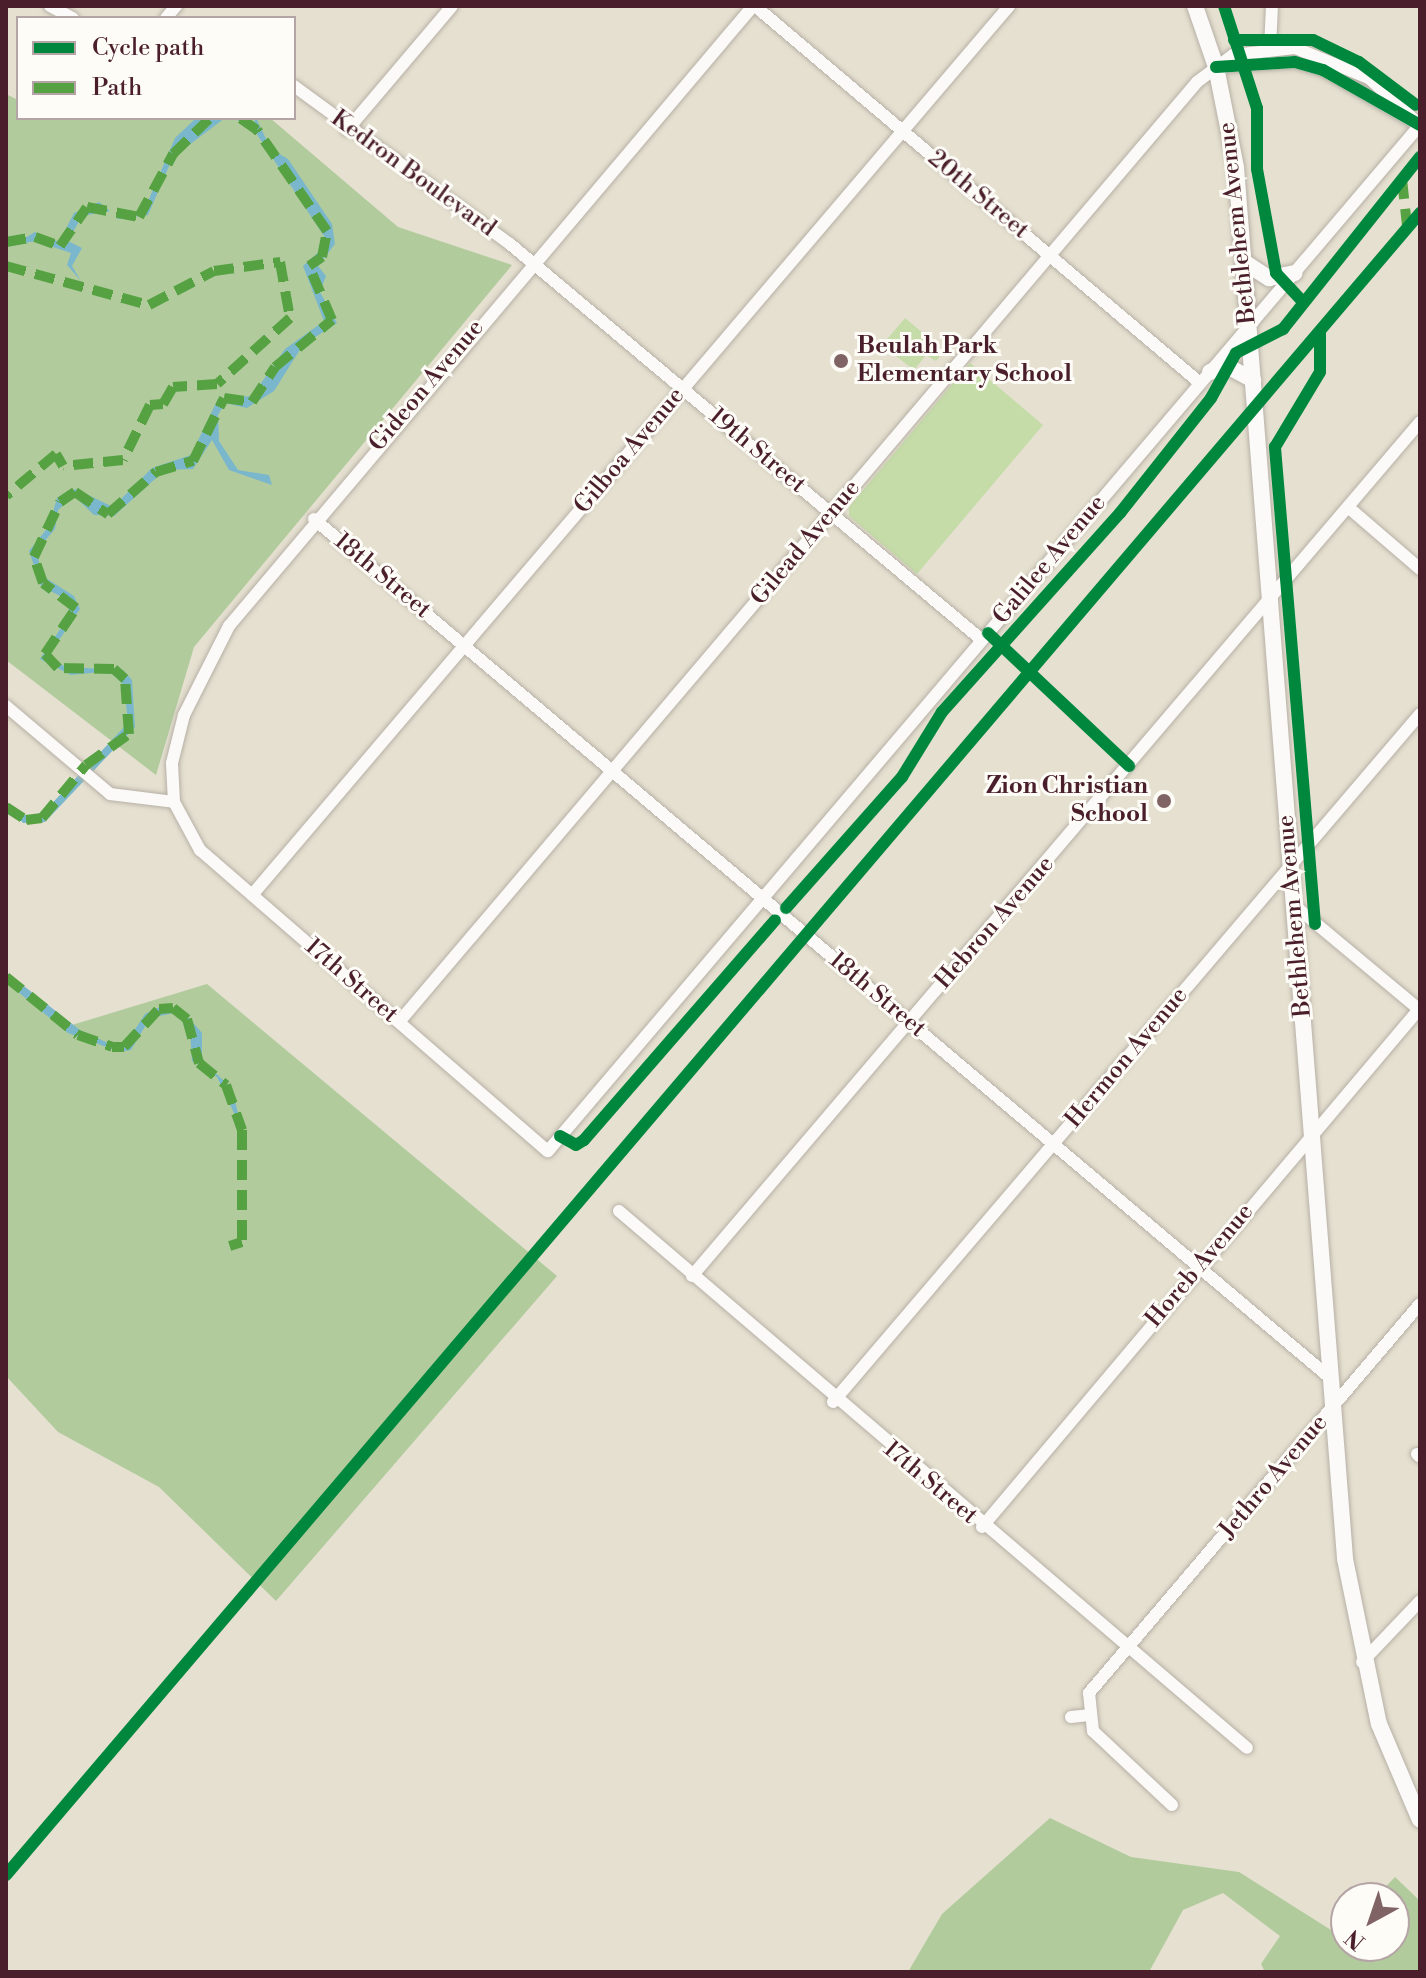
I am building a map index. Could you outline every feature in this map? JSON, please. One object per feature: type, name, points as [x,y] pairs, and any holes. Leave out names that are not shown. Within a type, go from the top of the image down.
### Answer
[{"type":"main road","name":"Bethlehem Avenue","points":[[1195,6],[1216,67],[1244,262],[1330,1378],[1362,1662],[1420,1820]]},
{"type":"main road","points":[[1244,262],[1269,278],[1295,273]]},
{"type":"main road","points":[[1205,378],[1225,365],[1253,380]]},
{"type":"street","points":[[50,6],[69,16]]},
{"type":"street","points":[[347,130],[452,6]]},
{"type":"street","name":"20th Street","points":[[754,6],[1050,256],[1205,378]]},
{"type":"street","name":"Gideon Avenue","points":[[174,802],[172,763],[195,687],[229,626],[314,519],[754,6]]},
{"type":"street","name":"Gilboa Avenue","points":[[252,895],[1009,6]]},
{"type":"street","points":[[1272,6],[1270,48],[1345,65],[1403,104],[1420,125]]},
{"type":"street","name":"Gilead Avenue","points":[[399,1022],[1050,256],[1216,67],[1233,55],[1270,48]]},
{"type":"street","points":[[1216,67],[1274,62],[1337,75],[1420,125]]},
{"type":"street","name":"Kedron Boulevard","points":[[296,88],[347,130],[533,263]]},
{"type":"street","name":"Galilee Avenue","points":[[586,1105],[1420,125]]},
{"type":"street","name":"19th Street","points":[[533,263],[982,640]]},
{"type":"street","name":"Hebron Avenue","points":[[692,1276],[1420,422]]},
{"type":"street","points":[[1348,507],[1420,569]]},
{"type":"street","name":"18th Street","points":[[314,519],[1330,1378]]},
{"type":"street","points":[[6,706],[110,794],[174,802]]},
{"type":"street","name":"Hermon Avenue","points":[[833,1402],[1420,714]]},
{"type":"street","name":"17th Street","points":[[174,802],[190,839],[548,1151],[586,1105]]},
{"type":"street","points":[[1295,906],[1420,1009]]},
{"type":"street","name":"Horeb Avenue","points":[[982,1527],[1313,1130],[1420,1009]]},
{"type":"street","name":"17th Street","points":[[619,1211],[833,1402],[1247,1748]]},
{"type":"street","name":"Jethro Avenue","points":[[1089,1715],[1089,1693],[1420,1304]]},
{"type":"street","points":[[1362,1662],[1420,1601]]},
{"type":"street","points":[[1071,1717],[1089,1715],[1104,1744],[1172,1805]]},
{"type":"green space","points":[[6,94],[16,99],[16,120],[272,120],[398,227],[512,265],[194,647],[156,775],[6,660]]},
{"type":"green space","points":[[905,318],[929,338],[925,343],[940,356],[936,361],[926,355],[914,370],[882,345]]},
{"type":"green space","points":[[970,363],[1043,425],[917,574],[849,516],[849,507]]},
{"type":"green space","points":[[6,980],[62,1028],[207,984],[557,1276],[276,1601],[159,1487],[58,1432],[6,1376]]},
{"type":"green space","points":[[1050,1818],[1131,1857],[1239,1872],[1330,1929],[1330,1962],[1410,1962],[1410,1891],[1420,1901],[1420,1972],[1265,1972],[1261,1964],[1280,1936],[1223,1893],[1183,1910],[1149,1972],[908,1972],[942,1914]]},
{"type":"water","points":[[194,120],[222,120],[173,157],[148,215],[117,219],[116,212],[135,215],[146,206],[175,138]]},
{"type":"water","points":[[237,120],[253,124],[257,120],[271,149],[288,159],[332,224],[335,244],[318,266],[326,276],[320,292],[337,323],[303,345],[274,391],[247,408],[225,403],[218,415],[219,441],[238,470],[269,475],[272,485],[229,470],[212,440],[193,469],[165,470],[114,516],[94,515],[74,496],[58,510],[55,529],[37,550],[41,575],[74,596],[80,609],[49,655],[65,667],[123,670],[132,680],[135,727],[45,822],[23,823],[6,804],[30,818],[41,815],[128,723],[124,685],[109,671],[71,675],[40,659],[71,613],[62,597],[41,586],[29,551],[49,526],[57,498],[76,489],[113,507],[152,468],[191,455],[218,399],[252,396],[285,349],[324,321],[303,266],[323,248],[324,236],[254,130]]},
{"type":"water","points":[[99,202],[110,211],[82,216],[68,241],[82,248],[72,266],[81,281],[67,265],[71,253],[35,241],[6,247],[6,238],[18,242],[35,232],[59,242],[74,213]]},
{"type":"water","points":[[6,972],[80,1030],[108,1043],[125,1045],[145,1014],[164,1005],[182,1010],[202,1033],[202,1061],[232,1088],[242,1130],[217,1077],[192,1061],[190,1030],[174,1013],[150,1018],[131,1050],[120,1052],[68,1033],[6,982]]},
{"type":"marked path","points":[[6,242],[35,237],[60,246],[87,207],[139,217],[173,154],[208,120]]},
{"type":"marked path","points":[[6,807],[26,820],[42,818],[86,765],[129,734],[125,679],[114,669],[58,668],[45,654],[76,608],[43,583],[34,557],[60,502],[75,492],[108,514],[156,472],[193,461],[224,398],[252,402],[275,367],[332,320],[309,266],[322,257],[327,231],[257,130],[243,120]]},
{"type":"marked path","points":[[1402,179],[1407,226]]},
{"type":"marked path","points":[[6,266],[149,305],[214,271],[280,262],[290,318],[217,384],[173,387],[163,404],[150,405],[123,460],[63,466],[56,454],[6,496]]},
{"type":"marked path","points":[[6,977],[78,1035],[112,1047],[124,1047],[159,1009],[173,1008],[187,1019],[199,1063],[226,1085],[242,1130],[242,1242],[230,1246]]},
{"type":"cycle path","points":[[1224,6],[1257,108],[1257,169],[1276,273],[1303,302]]},
{"type":"cycle path","points":[[1234,40],[1313,40],[1359,62],[1416,105]]},
{"type":"cycle path","points":[[1216,67],[1295,62],[1323,70],[1420,125]]},
{"type":"cycle path","points":[[786,908],[902,777],[942,712],[1120,513],[1211,398],[1236,353],[1283,329],[1420,157]]},
{"type":"cycle path","points":[[6,1875],[1420,213]]},
{"type":"cycle path","points":[[1315,924],[1275,447],[1320,372],[1320,333]]},
{"type":"cycle path","points":[[988,633],[1129,766]]},
{"type":"cycle path","points":[[560,1136],[576,1145],[584,1140],[775,920]]},
{"type":"place","name":"Beulah Park Elementary School","points":[[841,361]]},
{"type":"place","name":"Zion Christian School","points":[[1164,801]]}]
